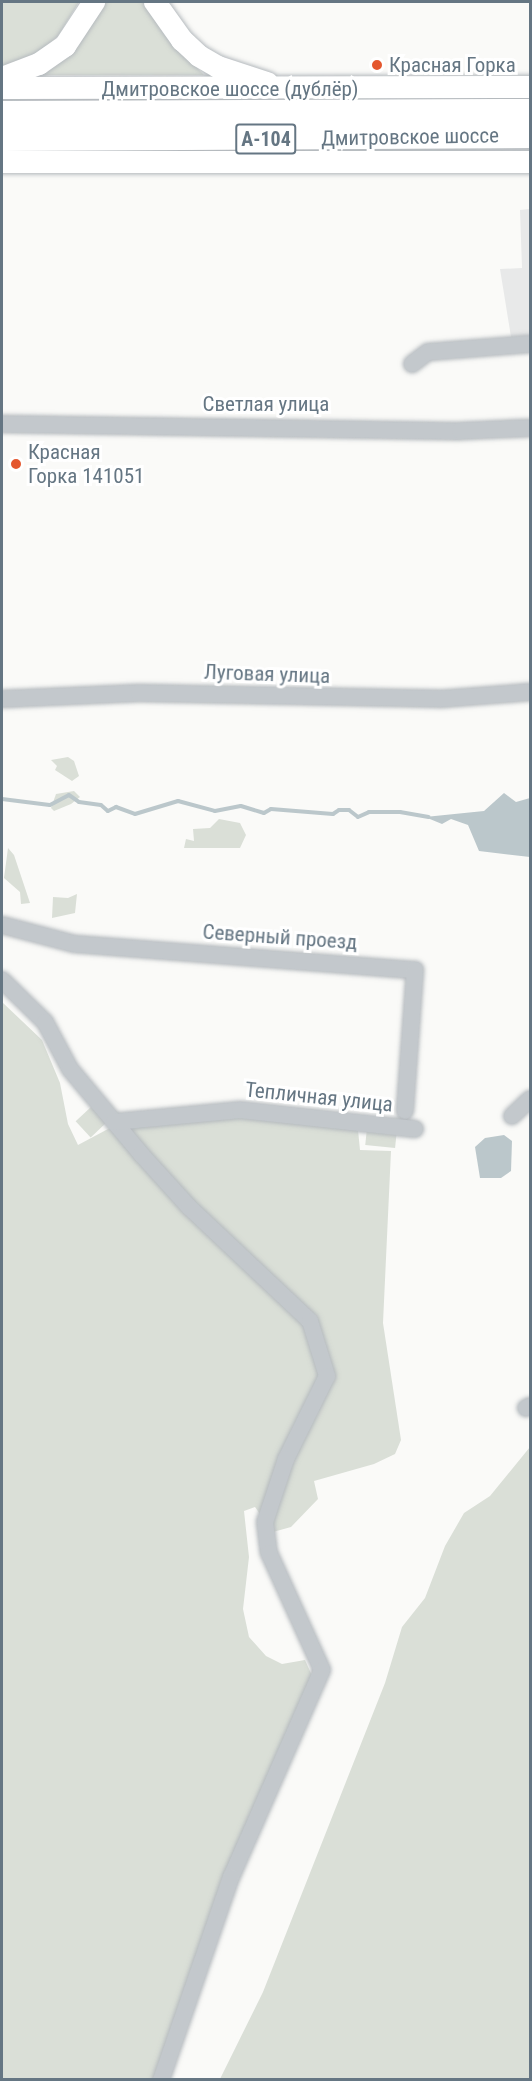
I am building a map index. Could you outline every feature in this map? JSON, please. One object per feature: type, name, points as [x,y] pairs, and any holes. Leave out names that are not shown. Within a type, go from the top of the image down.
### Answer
[{"type":"highway","name":"Дмитровское шоссе","points":[[2,114],[531,112]]},
{"type":"highway","name":"Дмитровское шоссе","points":[[2,138],[531,135]]},
{"type":"main road","points":[[2,78],[39,64],[65,46],[94,2]]},
{"type":"main road","points":[[154,2],[182,40],[199,56],[218,67],[289,90]]},
{"type":"main road","name":"Дмитровское шоссе (дублёр)","points":[[2,88],[289,90],[531,87]]},
{"type":"main road","points":[[2,162],[531,162]]},
{"type":"street","points":[[412,364],[428,352],[531,344]]},
{"type":"street","name":"Светлая улица","points":[[2,424],[460,431],[531,428]]},
{"type":"street","name":"Луговая улица","points":[[2,699],[139,693],[440,699],[531,692]]},
{"type":"street","name":"Северный проезд","points":[[2,925],[75,944],[415,970],[405,1111]]},
{"type":"street","points":[[2,980],[45,1022],[70,1069],[189,1207],[310,1321],[327,1376],[286,1459],[265,1522],[269,1552],[322,1670],[231,1877],[161,2079]]},
{"type":"street","points":[[512,1116],[531,1099]]},
{"type":"street","name":"Тепличная улица","points":[[114,1122],[240,1110],[415,1129]]},
{"type":"shaded area","points":[[2,2],[79,2],[58,36],[39,53],[2,68]]},
{"type":"shaded area","points":[[101,2],[143,2],[164,34],[204,75],[44,75],[42,72]]},
{"type":"shaded area","points":[[530,209],[530,336],[511,337],[500,269],[522,268],[520,210]]},
{"type":"shaded area","points":[[68,757],[74,761],[79,776],[72,781],[55,770],[57,766],[51,760]]},
{"type":"shaded area","points":[[74,791],[80,797],[71,804],[54,811],[51,808],[56,794]]},
{"type":"shaded area","points":[[504,793],[516,802],[530,798],[530,857],[479,851],[468,825],[451,819],[442,824],[425,817],[484,811]]},
{"type":"shaded area","points":[[219,819],[240,823],[246,835],[240,848],[184,848],[186,839],[194,841],[193,829],[210,828]]},
{"type":"shaded area","points":[[8,848],[14,855],[30,903],[21,904],[20,892],[4,878]]},
{"type":"shaded area","points":[[77,894],[75,913],[52,918],[53,897],[68,898]]},
{"type":"shaded area","points":[[2,1002],[42,1040],[60,1083],[68,1124],[78,1145],[108,1129],[243,1116],[358,1130],[360,1150],[391,1151],[383,1323],[401,1440],[395,1454],[374,1464],[314,1481],[318,1499],[291,1527],[273,1532],[255,1507],[244,1511],[249,1557],[243,1609],[249,1637],[266,1656],[282,1664],[305,1660],[314,1680],[153,2079],[2,2079]]},
{"type":"shaded area","points":[[91,1107],[106,1123],[91,1137],[76,1121]]},
{"type":"shaded area","points":[[367,1128],[397,1131],[395,1148],[365,1145]]},
{"type":"shaded area","points":[[504,1135],[512,1141],[511,1171],[501,1178],[480,1178],[475,1147],[485,1138]]},
{"type":"shaded area","points":[[530,1447],[530,2079],[220,2079],[263,1992],[385,1683],[402,1627],[425,1598],[445,1546],[464,1513],[490,1496]]},
{"type":"waterway","points":[[2,799],[50,805],[69,795],[79,802],[101,805],[108,811],[116,807],[135,814],[178,801],[215,811],[241,806],[264,813],[271,809],[333,814],[339,810],[349,810],[358,817],[369,812],[400,812],[429,817]]},
{"type":"place","name":"Красная Горка","points":[[377,65]]},
{"type":"place","name":"Красная Горка 141051","points":[[16,464]]}]
